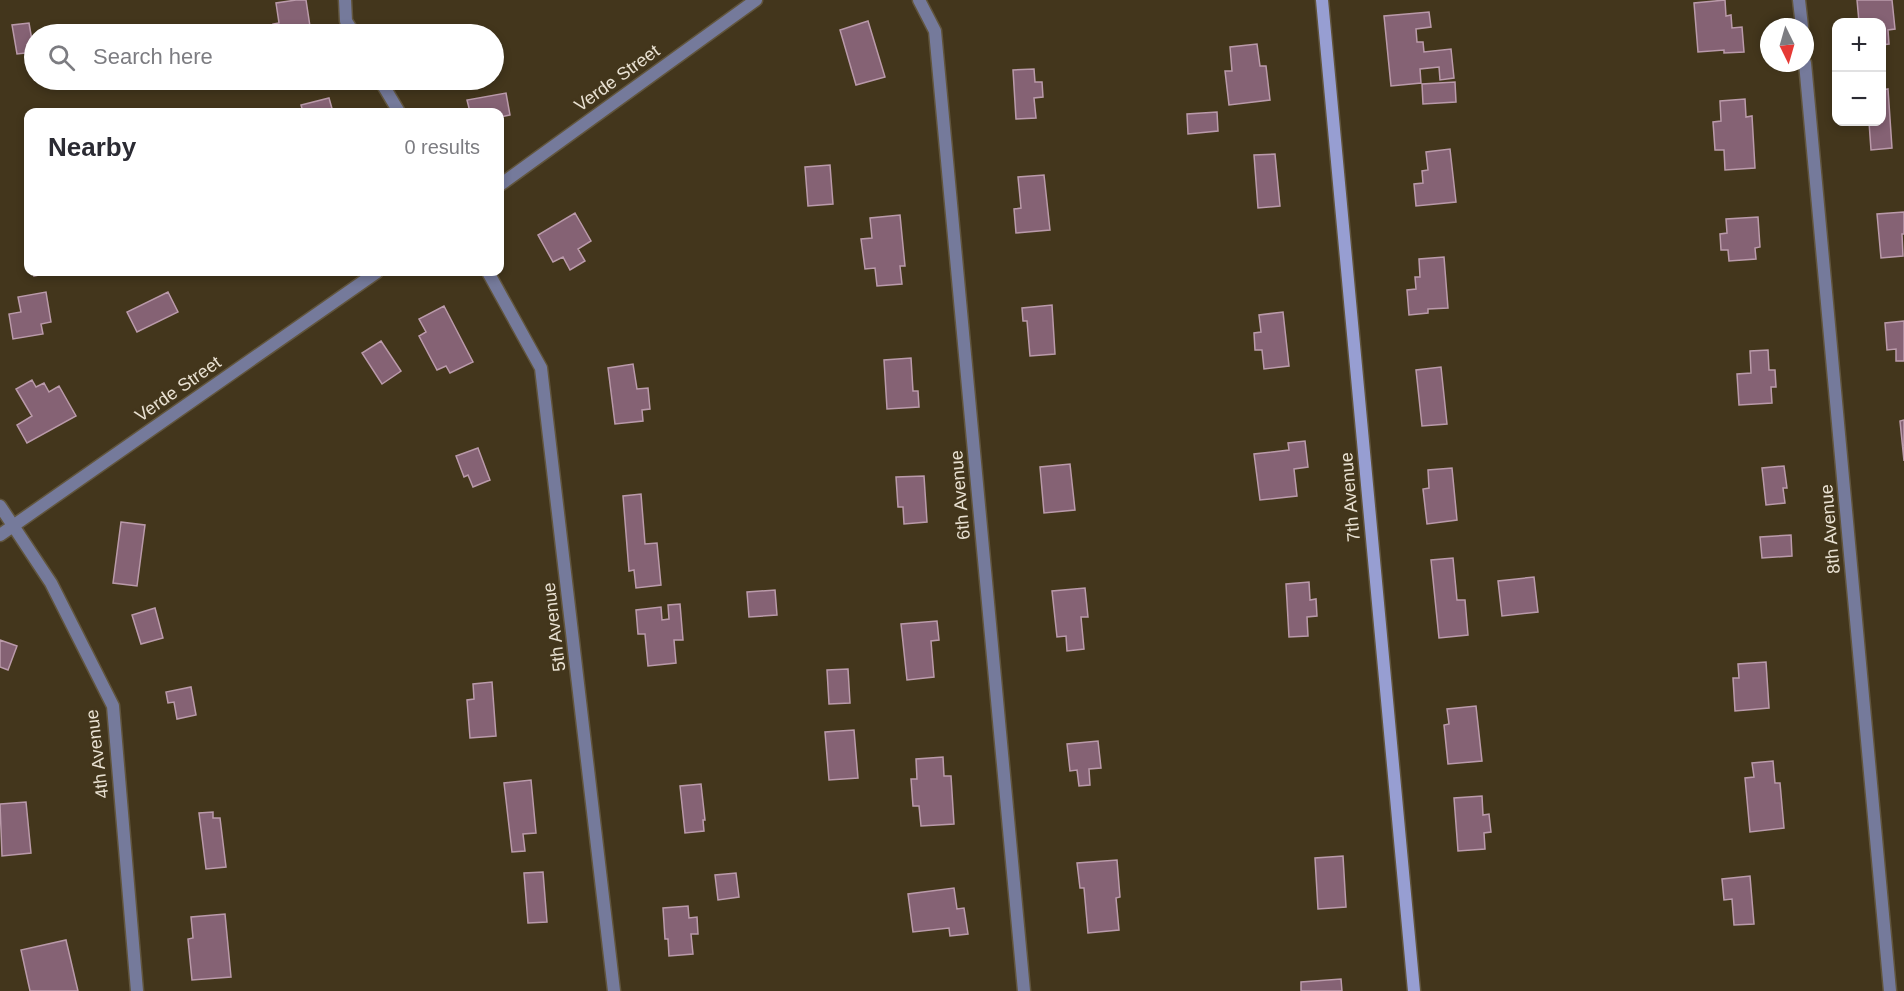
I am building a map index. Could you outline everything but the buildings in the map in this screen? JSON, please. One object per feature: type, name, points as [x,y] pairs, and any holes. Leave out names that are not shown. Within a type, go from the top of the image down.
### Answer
[{"type":"street","points":[[345,0],[348,24]]},
{"type":"street","name":"Verde Street","points":[[504,182],[756,0]]},
{"type":"street","name":"6th Avenue","points":[[920,0],[935,32],[1024,991]]},
{"type":"street","name":"7th Avenue","points":[[1322,0],[1414,991]]},
{"type":"street","points":[[1799,0],[1801,18]]},
{"type":"street","name":"8th Avenue","points":[[1806,72],[1890,991]]},
{"type":"street","points":[[386,90],[397,108]]},
{"type":"street","name":"Verde Street","points":[[0,535],[371,276]]},
{"type":"street","name":"5th Avenue","points":[[490,276],[542,368],[614,991]]},
{"type":"street","name":"4th Avenue","points":[[0,506],[51,583],[113,706],[137,991]]}]
